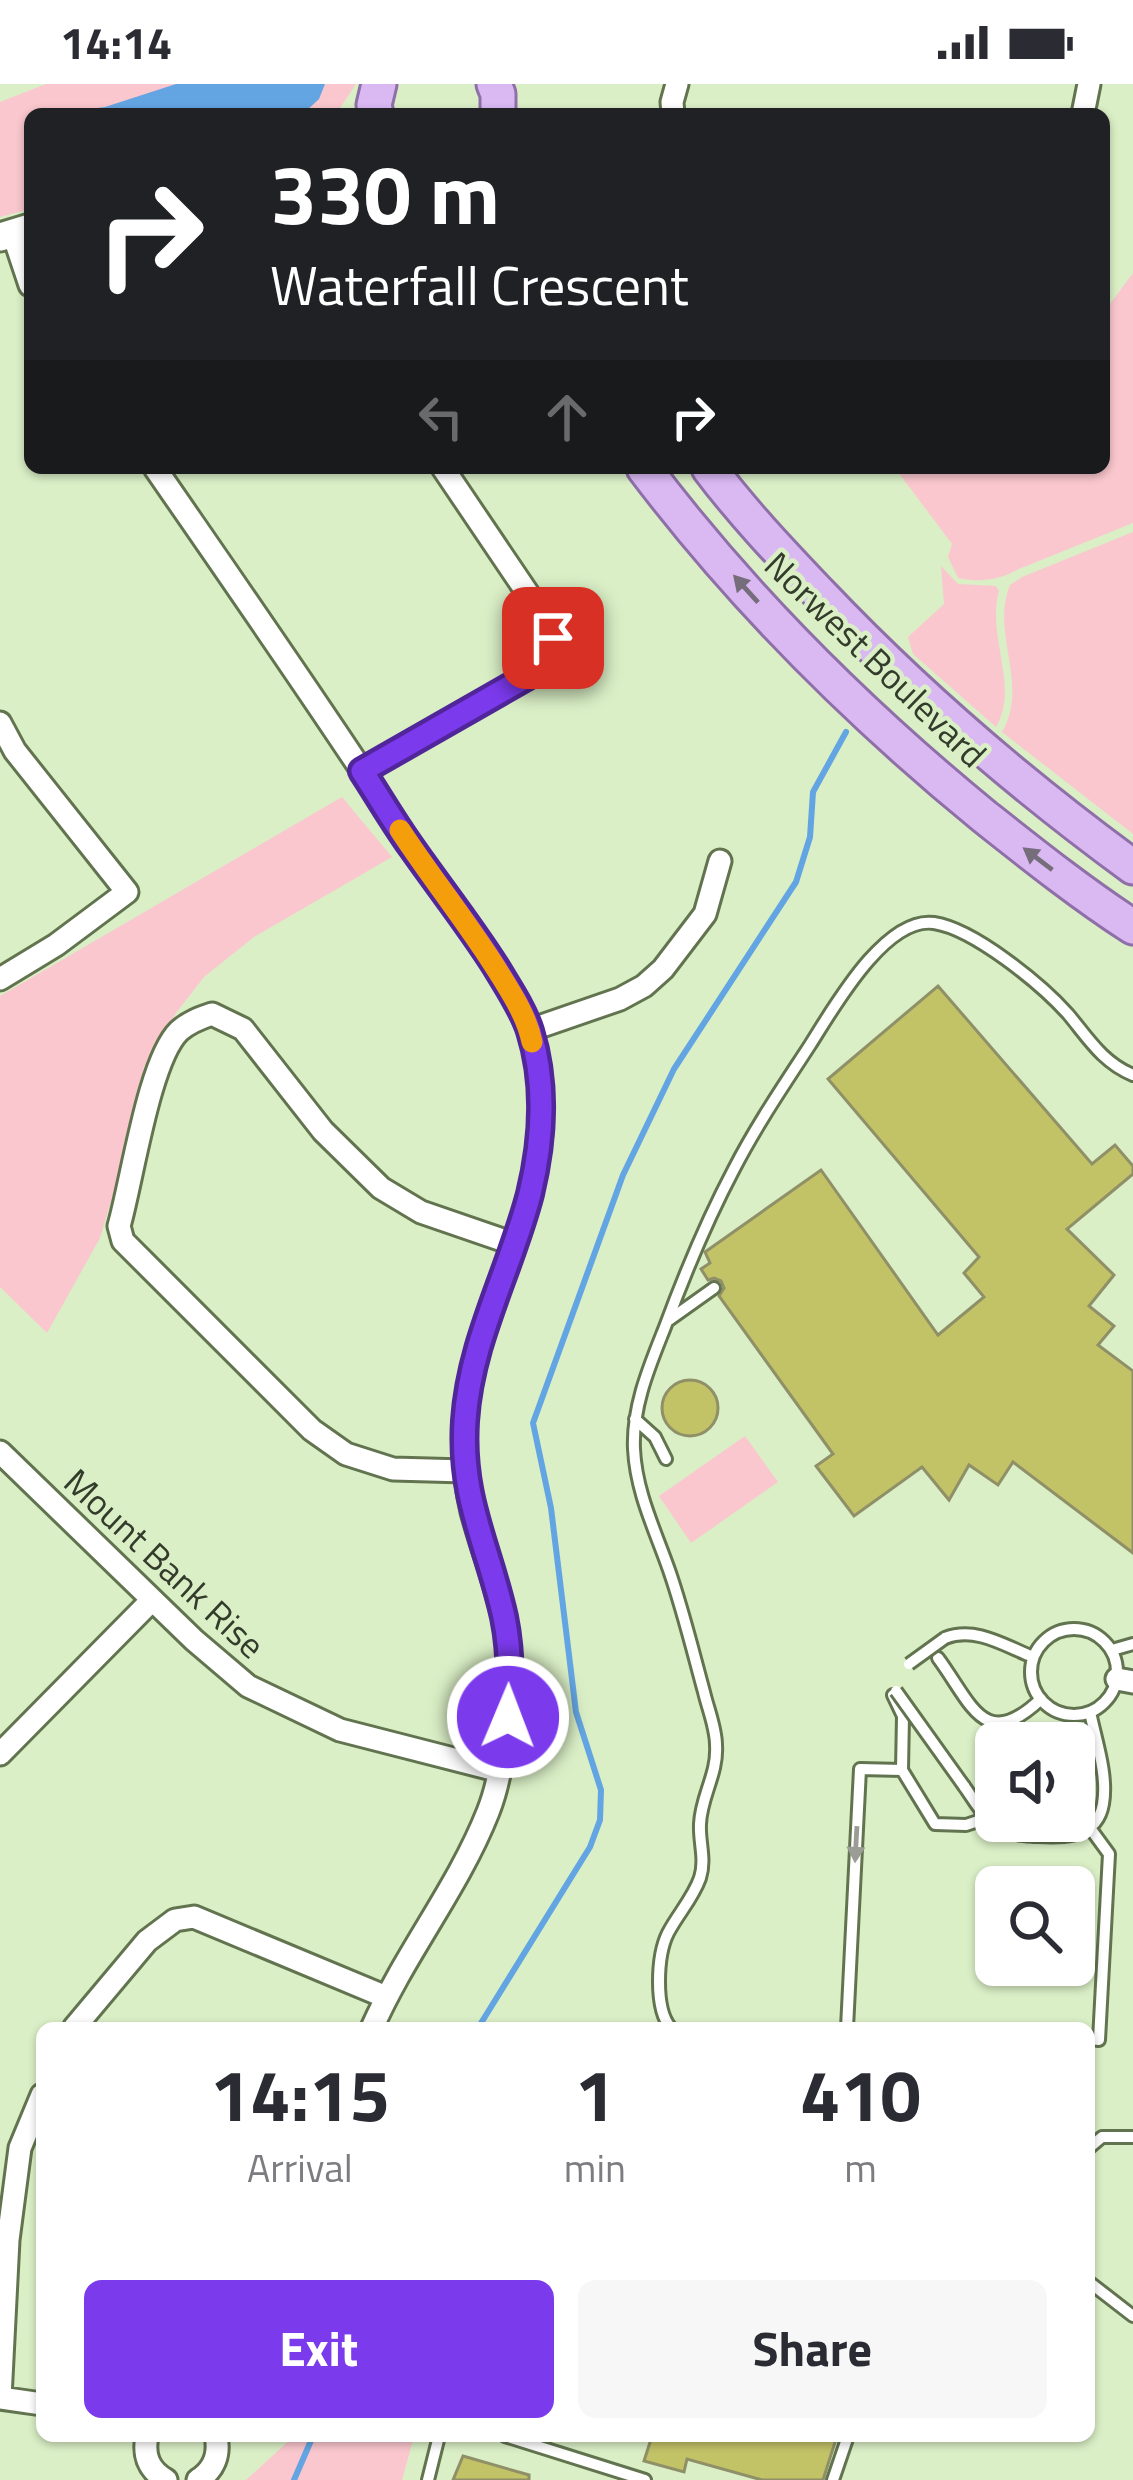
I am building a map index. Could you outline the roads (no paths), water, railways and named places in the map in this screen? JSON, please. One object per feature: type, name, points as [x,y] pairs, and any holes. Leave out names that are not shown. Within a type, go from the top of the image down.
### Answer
[{"type":"main road","name":"Norwest Boulevard","points":[[648,474],[677,512],[825,675],[882,730],[1033,855],[1133,927]]},
{"type":"main road","name":"Norwest Boulevard","points":[[714,474],[776,549],[907,682],[1061,814],[1133,868]]},
{"type":"street","points":[[14,233],[24,266]]},
{"type":"street","points":[[159,474],[476,936],[530,1030],[539,1073],[540,1145],[529,1196],[471,1370],[465,1421],[471,1508],[503,1616],[512,1670],[500,1771],[466,1860],[375,2022]]},
{"type":"street","points":[[362,771],[544,667],[552,653],[549,625],[446,474]]},
{"type":"street","points":[[0,723],[16,751],[127,892],[0,979]]},
{"type":"street","points":[[530,1030],[644,986],[705,914],[720,861]]},
{"type":"street","points":[[465,1471],[393,1469],[346,1454],[312,1430],[123,1241],[119,1226],[166,1048],[195,1019],[212,1014],[243,1029],[323,1131],[381,1188],[421,1212],[514,1244]]},
{"type":"street","name":"Mount Bank Rise","points":[[0,1452],[194,1640],[248,1686],[340,1730],[500,1771]]},
{"type":"street","points":[[0,1754],[152,1600]]},
{"type":"street","points":[[79,2022],[147,1941],[175,1920],[194,1917],[386,1997]]},
{"type":"street","points":[[36,2110],[20,2149],[8,2240],[0,2398],[36,2403]]},
{"type":"street","points":[[147,2442],[147,2458],[166,2480]]},
{"type":"street","points":[[197,2480],[214,2464],[217,2442]]},
{"type":"lane","points":[[665,2022],[659,2008],[662,1953],[665,1938],[700,1878],[704,1861],[700,1822],[714,1776],[716,1738],[676,1591],[637,1477],[635,1419],[666,1322],[735,1166],[843,994],[885,943],[909,926],[941,925],[995,953],[1064,1010],[1106,1059],[1133,1075]]},
{"type":"lane","points":[[666,1322],[714,1288]]},
{"type":"lane","points":[[635,1419],[655,1437],[666,1459]]},
{"type":"lane","points":[[1061,1630],[1090,1632],[1112,1650],[1125,1681],[1090,1712],[1063,1713],[1041,1700],[1032,1677],[1034,1658],[1048,1637],[1061,1630]]},
{"type":"lane","points":[[909,1664],[958,1633],[1034,1658]]},
{"type":"lane","points":[[1112,1650],[1133,1644]]},
{"type":"lane","points":[[938,1658],[991,1724],[1012,1723],[1041,1700]]},
{"type":"lane","points":[[975,1801],[894,1693],[903,1716],[902,1770],[935,1824],[975,1822]]},
{"type":"lane","points":[[1090,1712],[1092,1722]]},
{"type":"lane","points":[[1095,1737],[1104,1783],[1103,1807],[1095,1820]]},
{"type":"lane","points":[[847,2022],[860,1768],[902,1770]]},
{"type":"lane","points":[[1095,1835],[1108,1854],[1099,2040],[1095,2040]]},
{"type":"lane","points":[[1095,2143],[1102,2138],[1133,2137]]},
{"type":"lane","points":[[1095,2287],[1133,2316]]},
{"type":"lane","points":[[428,2480],[438,2442]]},
{"type":"lane","points":[[524,2442],[645,2480]]},
{"type":"lane","points":[[833,2480],[846,2442]]},
{"type":"water","points":[[176,84],[325,84],[309,108],[97,108]]},
{"type":"waterway","points":[[482,2022],[590,1847],[600,1820],[601,1790],[576,1712],[551,1508],[533,1423],[623,1175],[674,1069],[796,882],[810,837],[813,792],[846,732]]},
{"type":"waterway","points":[[294,2480],[310,2442]]}]
